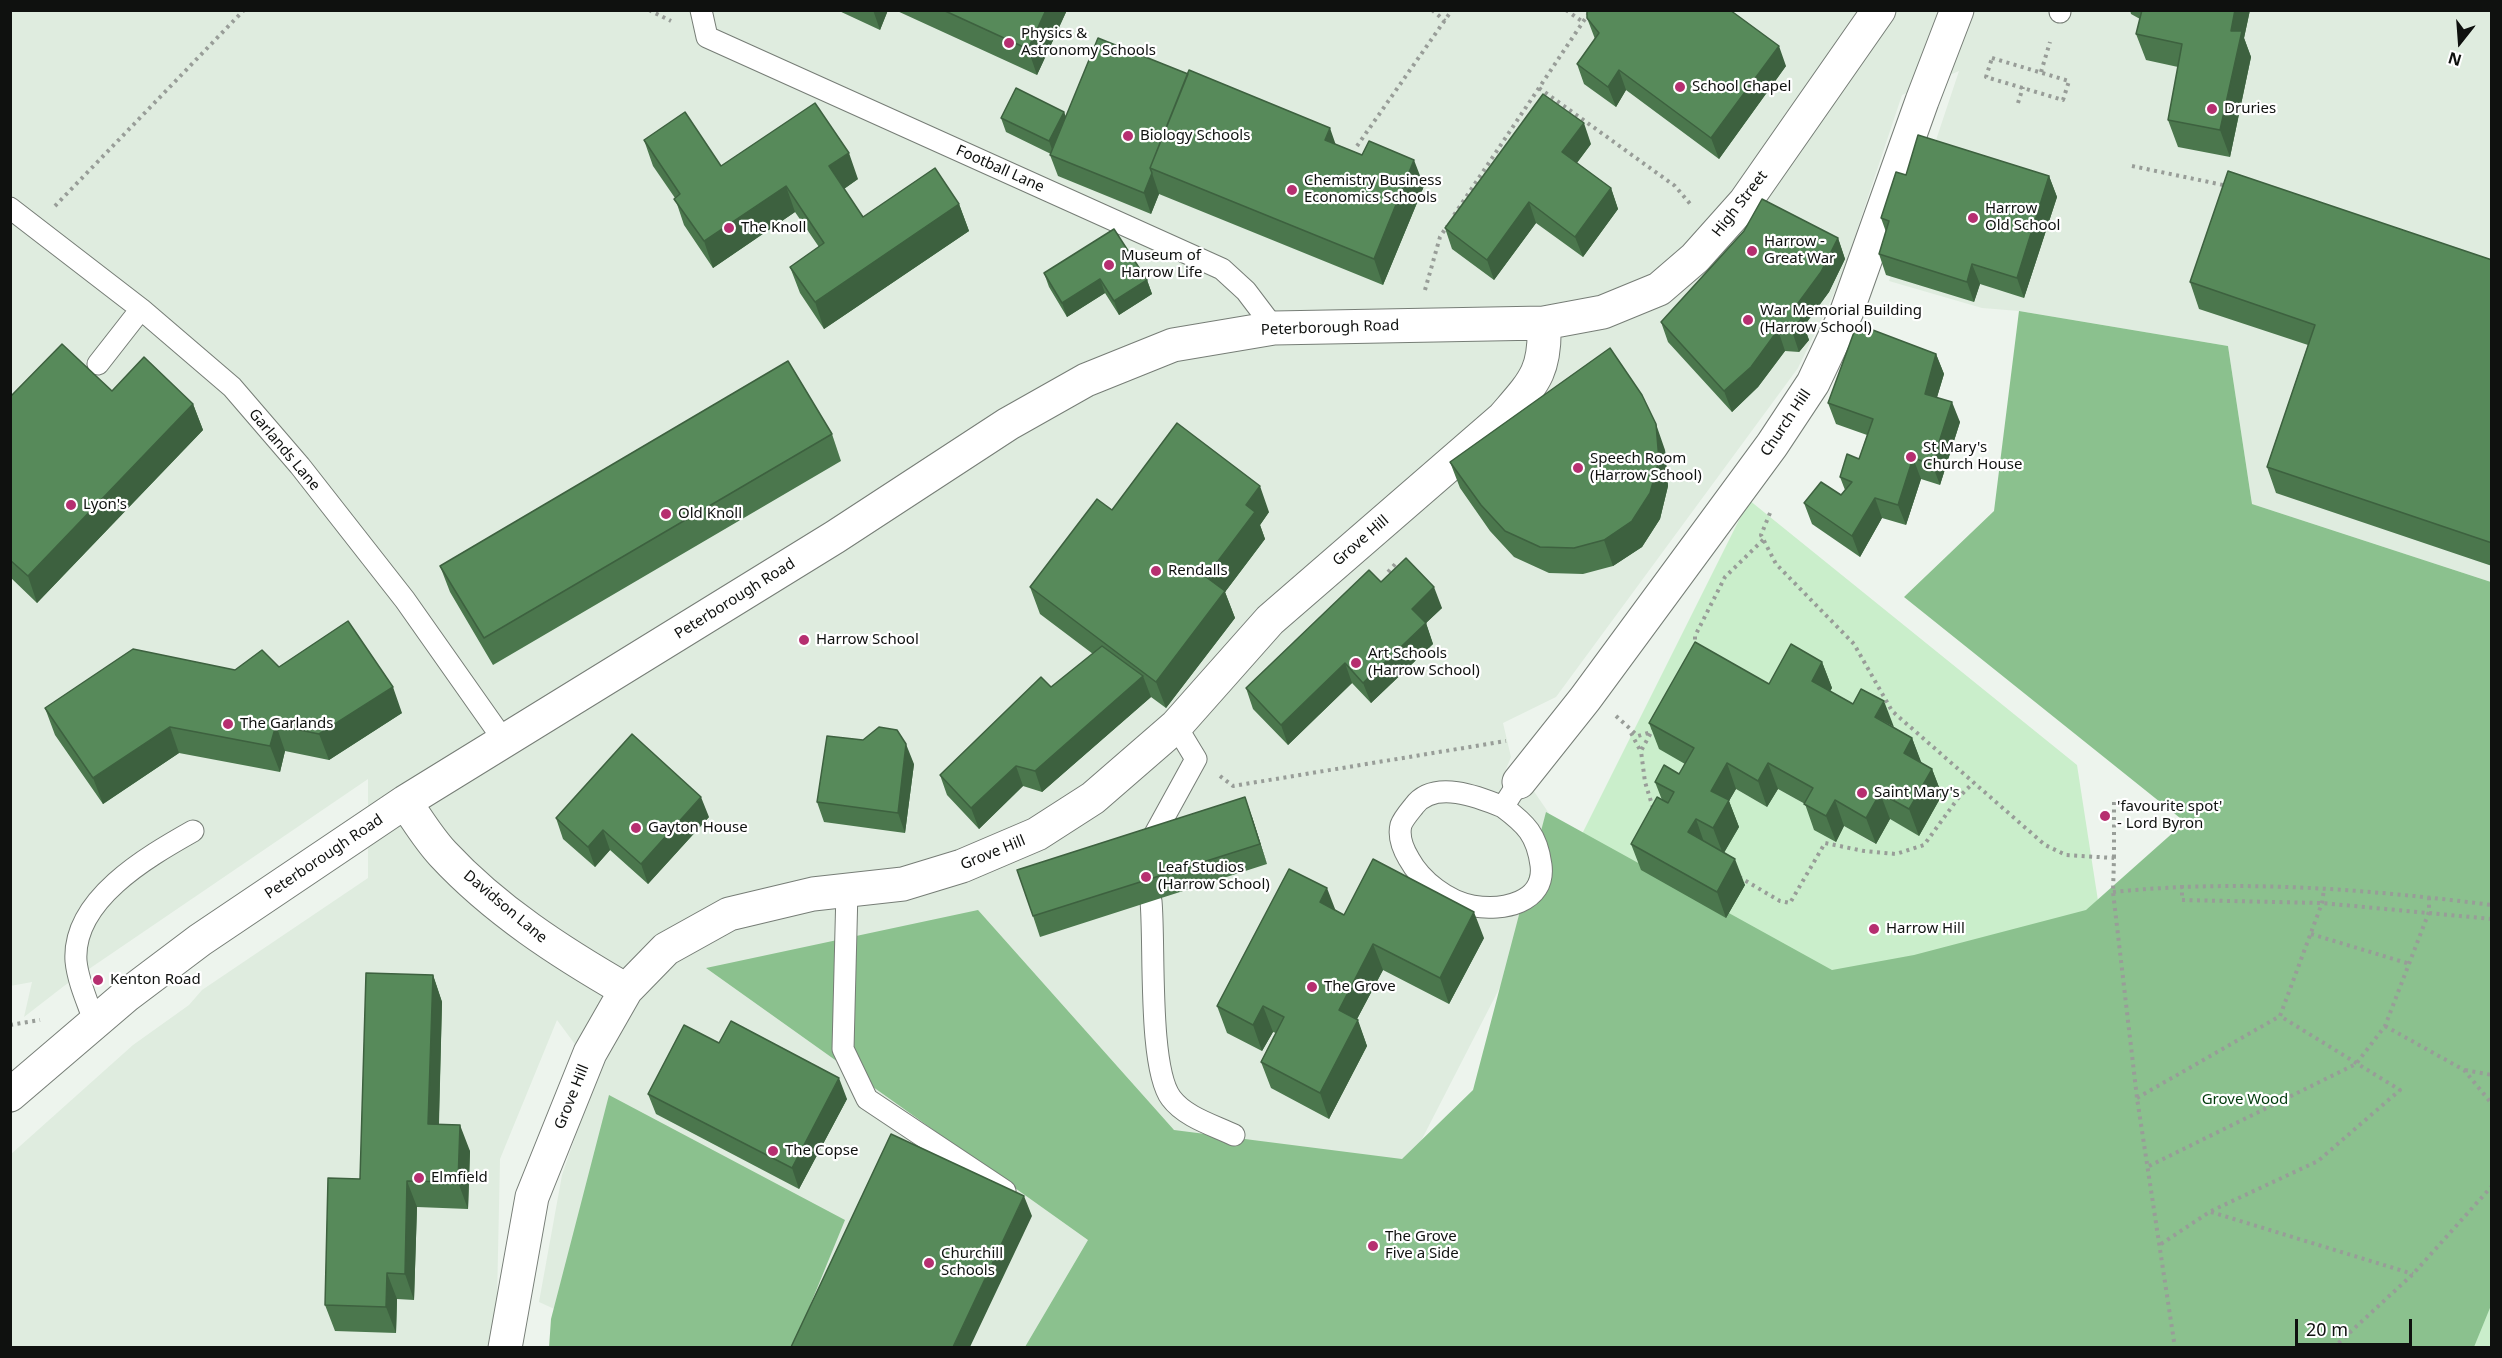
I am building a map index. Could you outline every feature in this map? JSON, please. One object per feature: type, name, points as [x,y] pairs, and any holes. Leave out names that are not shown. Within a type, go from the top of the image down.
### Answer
[{"type":"street","name":"High Street","points":[[1544,322],[1603,312],[1640,299],[1659,289],[1718,234],[1744,202],[1879,10]]},
{"type":"street","name":"Church Hill","points":[[1511,795],[1772,445],[1813,383],[1847,311],[1957,10]]},
{"type":"street","name":"Peterborough Road","points":[[10,1095],[127,994],[200,940],[405,802],[835,537],[1008,424],[1086,380],[1173,345],[1274,328],[1544,322]]},
{"type":"street","name":"Grove Hill","points":[[504,1347],[532,1197],[590,1053],[626,990],[666,949],[729,914],[813,894],[903,884],[962,866],[1037,834],[1093,798],[1176,726],[1270,620],[1503,418],[1534,381],[1545,351],[1544,322]]},
{"type":"street","name":"Davidson Lane","points":[[405,802],[442,853],[499,906],[563,954],[626,990]]},
{"type":"lane","name":"Football Lane","points":[[701,10],[707,37],[1222,269],[1245,291],[1274,328]]},
{"type":"lane","name":"Garlands Lane","points":[[10,208],[141,309],[231,387],[300,466],[405,600],[505,742]]},
{"type":"lane","points":[[98,364],[141,309]]},
{"type":"lane","points":[[1145,851],[1196,759],[1176,726]]},
{"type":"lane","points":[[1442,792],[1511,795],[1540,853],[1543,877],[1531,897],[1505,908],[1472,906],[1443,894],[1416,872],[1402,847],[1401,824],[1418,802],[1442,792]]},
{"type":"lane","points":[[94,1023],[76,959],[78,939],[87,919],[108,891],[132,869],[193,831]]},
{"type":"lane","points":[[847,890],[843,1049],[867,1100],[1006,1192]]},
{"type":"lane","points":[[1151,901],[1158,1061],[1170,1097],[1191,1115],[1234,1135]]},
{"type":"path","points":[[36,226],[244,10]]},
{"type":"path","points":[[649,10],[672,21]]},
{"type":"path","points":[[1432,10],[1445,21]]},
{"type":"path","points":[[1357,146],[1452,10]]},
{"type":"path","points":[[1566,10],[1583,22]]},
{"type":"path","points":[[1415,325],[1440,237],[1591,10]]},
{"type":"path","points":[[1992,58],[2069,81],[2064,100],[2023,87],[1986,77],[1992,58]]},
{"type":"path","points":[[2018,103],[2023,87]]},
{"type":"path","points":[[1539,88],[1675,186],[1718,234]]},
{"type":"path","points":[[2132,166],[2235,187]]},
{"type":"path","points":[[1774,503],[1761,535],[1776,564],[1854,644],[1892,711],[2045,845],[2066,855],[2114,858]]},
{"type":"path","points":[[1695,653],[1695,636],[1720,586],[1744,556],[1764,539]]},
{"type":"path","points":[[1641,750],[1656,723]]},
{"type":"path","points":[[1631,733],[1641,750],[1645,782],[1655,813]]},
{"type":"path","points":[[1233,786],[1501,740],[1548,745]]},
{"type":"path","points":[[1736,875],[1780,901],[1790,903],[1825,843],[1864,851],[1896,854],[1924,845],[1959,797],[1973,783]]},
{"type":"path","points":[[2114,802],[2113,892],[2137,1098],[2175,1347]]},
{"type":"path","points":[[2113,892],[2182,885],[2324,889],[2492,904]]},
{"type":"path","points":[[2182,885],[2182,900],[2322,903],[2492,919]]},
{"type":"path","points":[[2137,1098],[2280,1016],[2322,903],[2324,889]]},
{"type":"path","points":[[2149,1166],[2356,1064],[2385,1026],[2429,912],[2429,897]]},
{"type":"path","points":[[2311,934],[2410,964]]},
{"type":"path","points":[[2161,1244],[2211,1211],[2318,1161],[2400,1090],[2280,1016]]},
{"type":"path","points":[[2385,1026],[2464,1070],[2492,1075]]},
{"type":"path","points":[[2464,1070],[2492,1104]]},
{"type":"path","points":[[2333,1347],[2413,1274],[2492,1186]]},
{"type":"path","points":[[2211,1211],[2413,1274]]},
{"type":"shaded area","name":"Harrow School","points":[[11,11],[2491,11],[2491,582],[2252,504],[2228,346],[2019,311],[1982,308],[1889,281],[1959,71],[1902,95],[1840,281],[1798,368],[1556,697],[1503,723],[1511,757],[1504,774],[1531,787],[1572,847],[1402,1178],[1037,1347],[638,1347],[539,1302],[562,1175],[597,1074],[557,1020],[500,1159],[496,1347],[11,1347],[10,1155],[133,1045],[189,1005],[202,990],[368,878],[368,779],[64,986],[24,1017],[32,982],[10,986]]},
{"type":"green space","name":"Grove Wood","points":[[2019,311],[2228,346],[2252,504],[2491,582],[2492,1303],[2474,1347],[1025,1347],[1088,1240],[706,968],[978,910],[1174,1130],[1402,1159],[1473,1090],[1546,812],[1832,970],[1914,955],[2086,910],[2185,822],[1904,597],[1994,511]]},
{"type":"green space","points":[[1749,500],[2077,765],[2105,946],[1830,975],[1579,840]],"holes":[[[1703,774],[1942,795],[1919,835],[1890,819],[1875,844],[1844,826],[1836,842],[1823,814],[1778,789],[1767,807],[1736,789],[1697,859]]]},
{"type":"green space","points":[[609,1095],[845,1220],[793,1347],[549,1348],[551,1319]]},
{"type":"green space","points":[[2491,1287],[2491,1347],[2430,1347]]},
{"type":"building","points":[[943,10],[1046,10],[1028,49]]},
{"type":"building","name":"School Chapel","points":[[1587,10],[1730,10],[1779,46],[1711,138],[1619,70],[1608,87],[1577,64],[1599,33],[1587,18]]},
{"type":"building","name":"Druries","points":[[2142,10],[2235,10],[2231,31],[2242,31],[2220,130],[2168,120],[2182,44],[2136,34]]},
{"type":"building","name":"Biology Schools","points":[[1098,38],[1188,74],[1150,168],[1152,173],[1144,193],[1050,155]]},
{"type":"building","name":"Chemistry Business Economics Schools","points":[[1189,70],[1330,128],[1325,140],[1362,155],[1369,141],[1414,160],[1374,259],[1150,168]]},
{"type":"building","points":[[1016,88],[1064,112],[1049,141],[1001,118]]},
{"type":"building","points":[[1543,94],[1584,123],[1562,152],[1611,188],[1575,237],[1529,202],[1487,260],[1445,228]]},
{"type":"building","name":"The Knoll","points":[[815,103],[849,153],[829,166],[863,217],[935,168],[959,204],[815,302],[790,267],[824,243],[786,186],[704,241],[674,199],[680,194],[644,140],[685,112],[721,166]]},
{"type":"building","name":"Harrow Old School","points":[[1918,135],[2049,176],[2017,278],[1972,264],[1967,282],[1879,254],[1889,221],[1881,218],[1896,172],[1906,175]]},
{"type":"building","points":[[2228,171],[2492,260],[2492,543],[2267,467],[2315,325],[2190,282]]},
{"type":"building","name":"War Memorial Building (Harrow School)","points":[[1762,199],[1838,238],[1821,272],[1796,306],[1801,319],[1792,331],[1778,330],[1751,367],[1724,391],[1661,322],[1744,231]]},
{"type":"building","name":"Museum of Harrow Life","points":[[1114,229],[1147,280],[1114,301],[1100,279],[1062,303],[1044,273]]},
{"type":"building","name":"St Mary's Church House","points":[[1857,324],[1936,354],[1925,394],[1952,402],[1932,464],[1913,458],[1898,505],[1875,498],[1852,536],[1804,503],[1821,482],[1841,495],[1852,482],[1840,477],[1847,454],[1859,459],[1873,419],[1828,403]]},
{"type":"building","name":"Lyon's","points":[[62,344],[112,391],[144,357],[193,404],[28,576],[10,560],[10,397]]},
{"type":"building","name":"Speech Room (Harrow School)","points":[[1610,348],[1642,395],[1656,424],[1659,460],[1650,493],[1632,521],[1604,540],[1574,548],[1540,547],[1505,531],[1481,505],[1450,462]]},
{"type":"building","name":"Old Knoll","points":[[788,361],[832,434],[484,638],[440,566]]},
{"type":"building","name":"Rendalls","points":[[1177,423],[1260,486],[1246,505],[1255,512],[1206,577],[1225,591],[1156,682],[1030,587],[1097,499],[1112,510]]},
{"type":"building","name":"Art Schools (Harrow School)","points":[[1406,558],[1434,587],[1412,609],[1426,623],[1363,683],[1345,663],[1281,725],[1246,688],[1369,570],[1381,582]]},
{"type":"building","name":"The Garlands","points":[[348,621],[393,687],[319,734],[276,725],[270,746],[170,727],[93,778],[45,708],[133,649],[235,670],[262,650],[279,667]]},
{"type":"building","name":"Saint Mary's","points":[[1695,642],[1769,684],[1791,644],[1822,662],[1812,681],[1853,704],[1861,689],[1884,701],[1875,717],[1912,738],[1904,753],[1932,769],[1909,809],[1880,793],[1866,818],[1835,800],[1826,816],[1804,804],[1813,788],[1768,763],[1758,781],[1727,763],[1711,791],[1729,800],[1713,828],[1696,819],[1688,832],[1735,859],[1717,892],[1631,844],[1657,797],[1668,803],[1674,792],[1655,782],[1664,765],[1679,774],[1694,748],[1649,723]]},
{"type":"building","points":[[1102,646],[1143,676],[1035,771],[1016,766],[971,808],[940,775],[1041,677],[1051,687]]},
{"type":"building","points":[[879,727],[897,730],[906,744],[898,813],[817,802],[827,736],[863,740]]},
{"type":"building","name":"Gayton House","points":[[632,734],[701,797],[641,864],[603,830],[588,847],[556,818]]},
{"type":"building","points":[[1245,797],[1260,844],[1033,916],[1017,870]]},
{"type":"building","name":"The Grove","points":[[1373,859],[1474,912],[1440,978],[1373,944],[1339,1010],[1358,1020],[1320,1093],[1261,1062],[1284,1017],[1263,1006],[1253,1025],[1217,1006],[1289,869],[1327,888],[1320,902],[1344,915]]},
{"type":"building","name":"Elmfield","points":[[366,973],[433,975],[428,1124],[460,1125],[458,1182],[407,1181],[405,1274],[387,1273],[386,1307],[325,1305],[328,1178],[360,1179]]},
{"type":"building","name":"The Copse","points":[[731,1021],[839,1078],[792,1168],[648,1094],[684,1025],[719,1043]]},
{"type":"building","name":"Churchill Schools","points":[[891,1134],[1024,1196],[953,1347],[791,1347]]},
{"type":"place","name":"Physics & Astronomy Schools","points":[[1009,43]]},
{"type":"place","name":"School Chapel","points":[[1680,87]]},
{"type":"place","name":"Druries","points":[[2212,109]]},
{"type":"place","name":"Biology Schools","points":[[1128,136]]},
{"type":"place","name":"Chemistry Business Economics Schools","points":[[1292,190]]},
{"type":"place","name":"Harrow Old School","points":[[1973,218]]},
{"type":"place","name":"The Knoll","points":[[729,228]]},
{"type":"place","name":"Harrow - Great War","points":[[1752,251]]},
{"type":"place","name":"Museum of Harrow Life","points":[[1109,265]]},
{"type":"place","name":"War Memorial Building (Harrow School)","points":[[1748,320]]},
{"type":"place","name":"St Mary's Church House","points":[[1911,457]]},
{"type":"place","name":"Speech Room (Harrow School)","points":[[1578,468]]},
{"type":"place","name":"Lyon's","points":[[71,505]]},
{"type":"place","name":"Old Knoll","points":[[666,514]]},
{"type":"place","name":"Rendalls","points":[[1156,571]]},
{"type":"place","name":"Harrow School","points":[[804,640]]},
{"type":"place","name":"Art Schools (Harrow School)","points":[[1356,663]]},
{"type":"place","name":"The Garlands","points":[[228,724]]},
{"type":"place","name":"Saint Mary's","points":[[1862,793]]},
{"type":"place","name":"'favourite spot' - Lord Byron","points":[[2105,816]]},
{"type":"place","name":"Gayton House","points":[[636,828]]},
{"type":"place","name":"Leaf Studios (Harrow School)","points":[[1146,877]]},
{"type":"place","name":"Harrow Hill","points":[[1874,929]]},
{"type":"place","name":"Kenton Road","points":[[98,980]]},
{"type":"place","name":"The Grove","points":[[1312,987]]},
{"type":"place","name":"The Copse","points":[[773,1151]]},
{"type":"place","name":"Elmfield","points":[[419,1178]]},
{"type":"place","name":"The Grove Five a Side","points":[[1373,1246]]},
{"type":"place","name":"Churchill Schools","points":[[929,1263]]}]
